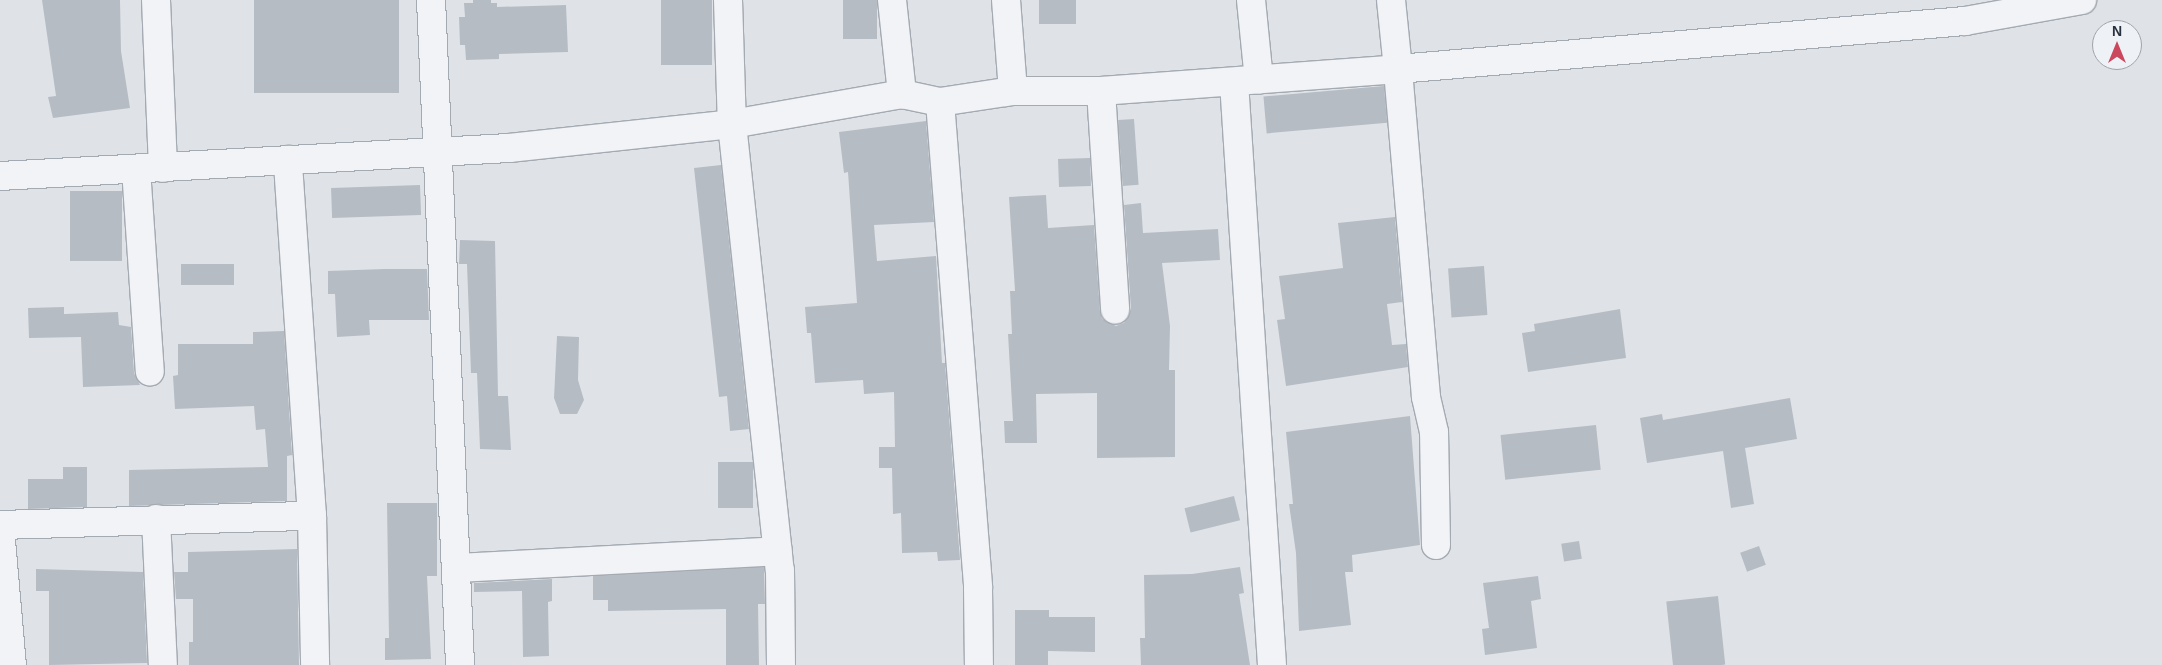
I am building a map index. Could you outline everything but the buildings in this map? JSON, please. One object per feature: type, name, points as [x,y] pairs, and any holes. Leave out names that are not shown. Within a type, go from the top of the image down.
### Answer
[{"type":"street","points":[[156,0],[163,168]]},
{"type":"street","points":[[431,0],[460,665]]},
{"type":"street","points":[[728,0],[732,124],[778,551],[781,665]]},
{"type":"street","points":[[892,0],[902,94]]},
{"type":"street","points":[[1006,0],[1013,91]]},
{"type":"street","points":[[1251,0],[1246,81],[1272,665]]},
{"type":"street","points":[[1391,0],[1426,397],[1434,432],[1436,545]]},
{"type":"street","points":[[0,176],[509,148],[732,124],[902,94],[940,102],[1013,91],[1101,90],[1398,69],[1965,21],[2082,0]]},
{"type":"street","points":[[1101,90],[1115,310]]},
{"type":"street","points":[[940,102],[978,588],[979,665]]},
{"type":"street","points":[[288,160],[312,516],[315,665]]},
{"type":"street","points":[[136,169],[150,372]]},
{"type":"street","points":[[0,525],[312,516]]},
{"type":"street","points":[[156,519],[163,665]]},
{"type":"street","points":[[0,529],[12,665]]},
{"type":"street","points":[[457,568],[778,551]]}]
